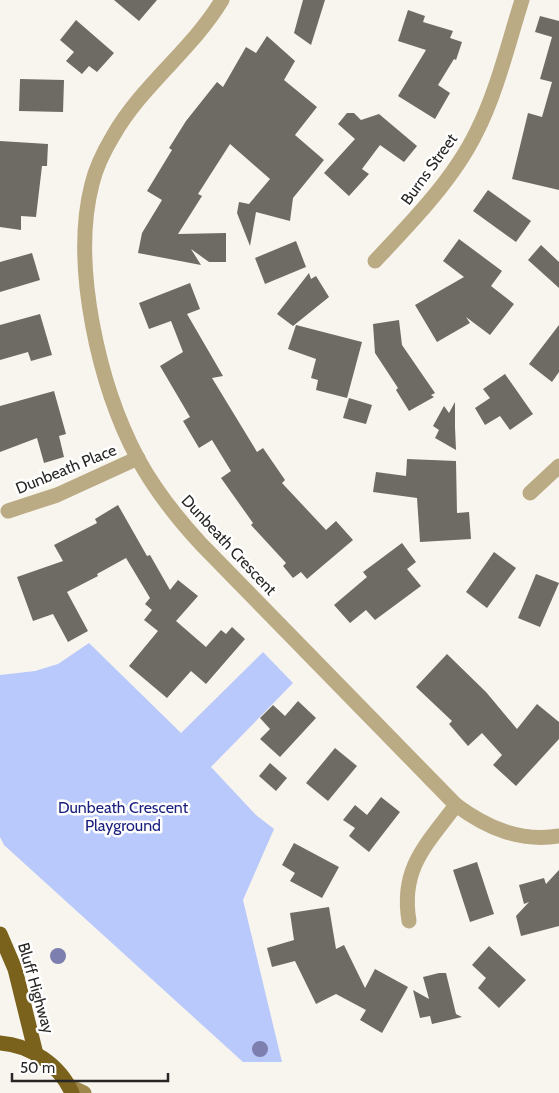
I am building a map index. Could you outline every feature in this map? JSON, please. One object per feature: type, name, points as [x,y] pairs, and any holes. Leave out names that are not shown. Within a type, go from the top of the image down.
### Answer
[{"type":"highway","name":"Bluff Highway","points":[[0,934],[15,970],[36,1054]]},
{"type":"highway","name":"Bluff Highway","points":[[0,1043],[22,1048],[36,1054],[60,1074],[71,1090]]},
{"type":"main road","points":[[71,1090],[84,1093]]},
{"type":"street","name":"Dunbeath Crescent","points":[[222,0],[131,107],[100,160],[92,184],[86,217],[84,247],[92,319],[101,362],[117,409],[138,458],[173,512],[201,544],[456,805],[476,820],[499,830],[540,839],[559,836]]},
{"type":"street","name":"Burns Street","points":[[375,262],[410,224],[462,159],[476,135],[487,110],[522,0]]},
{"type":"street","name":"Dunbeath Place","points":[[8,511],[57,494],[138,458]]},
{"type":"street","points":[[530,493],[559,466]]},
{"type":"street","points":[[409,921],[406,900],[407,883],[413,868],[456,805]]},
{"type":"green space","name":"Dunbeath Crescent Playground","points":[[89,643],[181,733],[263,652],[293,683],[211,767],[256,815],[274,829],[243,900],[282,1062],[243,1062],[4,845],[0,837],[0,675],[35,671],[58,664]]},
{"type":"building","points":[[114,0],[157,0],[139,21]]},
{"type":"building","points":[[303,0],[325,0],[311,45],[294,33]]},
{"type":"building","points":[[408,10],[425,16],[423,22],[453,31],[450,38],[462,42],[456,60],[454,59],[438,85],[450,93],[435,119],[398,96],[426,50],[398,41]]},
{"type":"building","points":[[540,16],[559,21],[559,190],[512,179],[528,113],[542,117],[552,82],[540,79],[552,37],[535,32]]},
{"type":"building","points":[[76,20],[114,53],[97,72],[89,66],[82,74],[66,61],[74,52],[60,40]]},
{"type":"building","points":[[267,36],[295,61],[284,80],[317,107],[295,135],[324,160],[293,198],[290,221],[256,212],[250,246],[237,213],[239,202],[249,204],[270,179],[230,144],[198,194],[202,196],[178,234],[226,233],[226,262],[209,262],[191,249],[201,265],[138,253],[142,233],[162,200],[147,191],[172,150],[169,148],[186,121],[217,82],[223,87],[246,47],[256,53]]},
{"type":"building","points":[[20,79],[64,80],[63,112],[19,111]]},
{"type":"building","points":[[347,113],[354,113],[361,120],[379,114],[417,146],[404,162],[380,145],[362,169],[369,174],[349,196],[324,173],[355,139],[338,124]]},
{"type":"building","points":[[0,141],[48,144],[47,166],[42,166],[36,217],[21,216],[21,230],[0,227]]},
{"type":"building","points":[[488,190],[531,221],[516,242],[473,211]]},
{"type":"building","points":[[459,239],[502,271],[491,286],[514,304],[490,335],[466,317],[470,323],[437,342],[415,305],[464,277],[443,261]]},
{"type":"building","points":[[296,241],[306,267],[265,284],[255,258]]},
{"type":"building","points":[[541,245],[559,262],[559,288],[528,260]]},
{"type":"building","points":[[32,253],[40,280],[0,292],[0,262]]},
{"type":"building","points":[[309,273],[311,279],[316,276],[329,297],[293,326],[277,314]]},
{"type":"building","points":[[190,283],[200,309],[187,314],[223,376],[212,378],[257,452],[263,448],[285,480],[282,483],[326,530],[336,521],[353,540],[307,579],[301,572],[293,578],[283,566],[286,563],[251,525],[253,523],[221,478],[231,471],[212,440],[199,448],[183,421],[190,417],[160,366],[183,352],[171,321],[149,329],[139,303]]},
{"type":"building","points":[[40,314],[52,355],[31,361],[28,352],[0,360],[0,325]]},
{"type":"building","points":[[399,320],[402,345],[435,393],[431,395],[434,397],[409,411],[396,390],[398,388],[375,353],[373,324]]},
{"type":"building","points":[[296,325],[362,342],[347,398],[316,390],[318,380],[311,378],[316,359],[288,349]]},
{"type":"building","points":[[559,325],[559,372],[552,382],[529,364]]},
{"type":"building","points":[[505,374],[533,414],[510,430],[500,416],[485,425],[475,408],[490,398],[483,389]]},
{"type":"building","points":[[54,391],[66,434],[59,436],[64,457],[44,463],[37,438],[0,452],[0,406]]},
{"type":"building","points":[[349,398],[372,405],[366,424],[343,418]]},
{"type":"building","points":[[455,402],[456,450],[435,438],[439,430],[433,426],[444,406],[449,413]]},
{"type":"building","points":[[407,459],[456,461],[457,513],[469,512],[471,539],[420,542],[417,498],[373,492],[376,472],[406,476]]},
{"type":"building","points":[[118,505],[147,556],[150,555],[170,590],[178,580],[198,596],[176,621],[206,647],[221,630],[226,634],[232,627],[245,639],[206,684],[191,671],[167,698],[129,666],[158,631],[144,620],[152,610],[145,604],[150,598],[126,558],[97,574],[98,576],[67,592],[88,631],[68,642],[53,614],[33,621],[17,577],[63,561],[54,545],[97,523],[95,519]]},
{"type":"building","points":[[402,543],[416,562],[407,569],[421,586],[375,620],[366,610],[350,623],[334,605],[367,577],[363,572]]},
{"type":"building","points":[[494,552],[516,568],[487,608],[466,592]]},
{"type":"building","points":[[536,574],[559,583],[540,627],[518,618]]},
{"type":"building","points":[[447,654],[486,692],[517,729],[537,704],[559,722],[559,739],[516,786],[493,765],[502,755],[482,733],[468,746],[449,724],[452,721],[416,687]]},
{"type":"building","points":[[298,701],[316,718],[280,757],[260,739],[270,729],[260,718],[273,705],[285,716]]},
{"type":"building","points":[[335,748],[357,766],[328,801],[306,783]]},
{"type":"building","points":[[270,763],[287,778],[276,791],[259,776]]},
{"type":"building","points":[[381,797],[400,812],[369,852],[349,836],[355,828],[343,820],[355,805],[367,815]]},
{"type":"building","points":[[294,843],[339,867],[322,898],[290,881],[295,873],[282,865]]},
{"type":"building","points":[[477,862],[494,914],[470,922],[453,870]]},
{"type":"building","points":[[559,870],[559,926],[521,936],[516,916],[529,902],[524,904],[519,885],[544,878],[546,884]]},
{"type":"building","points":[[329,907],[336,949],[344,945],[365,988],[375,969],[408,987],[382,1033],[360,1020],[366,1010],[336,994],[316,1004],[295,961],[272,967],[267,948],[294,940],[290,913]]},
{"type":"building","points":[[489,946],[526,980],[499,1008],[478,988],[486,978],[472,965]]},
{"type":"building","points":[[446,973],[456,1014],[462,1017],[432,1024],[430,1016],[420,1018],[413,990],[429,999],[423,977]]}]
